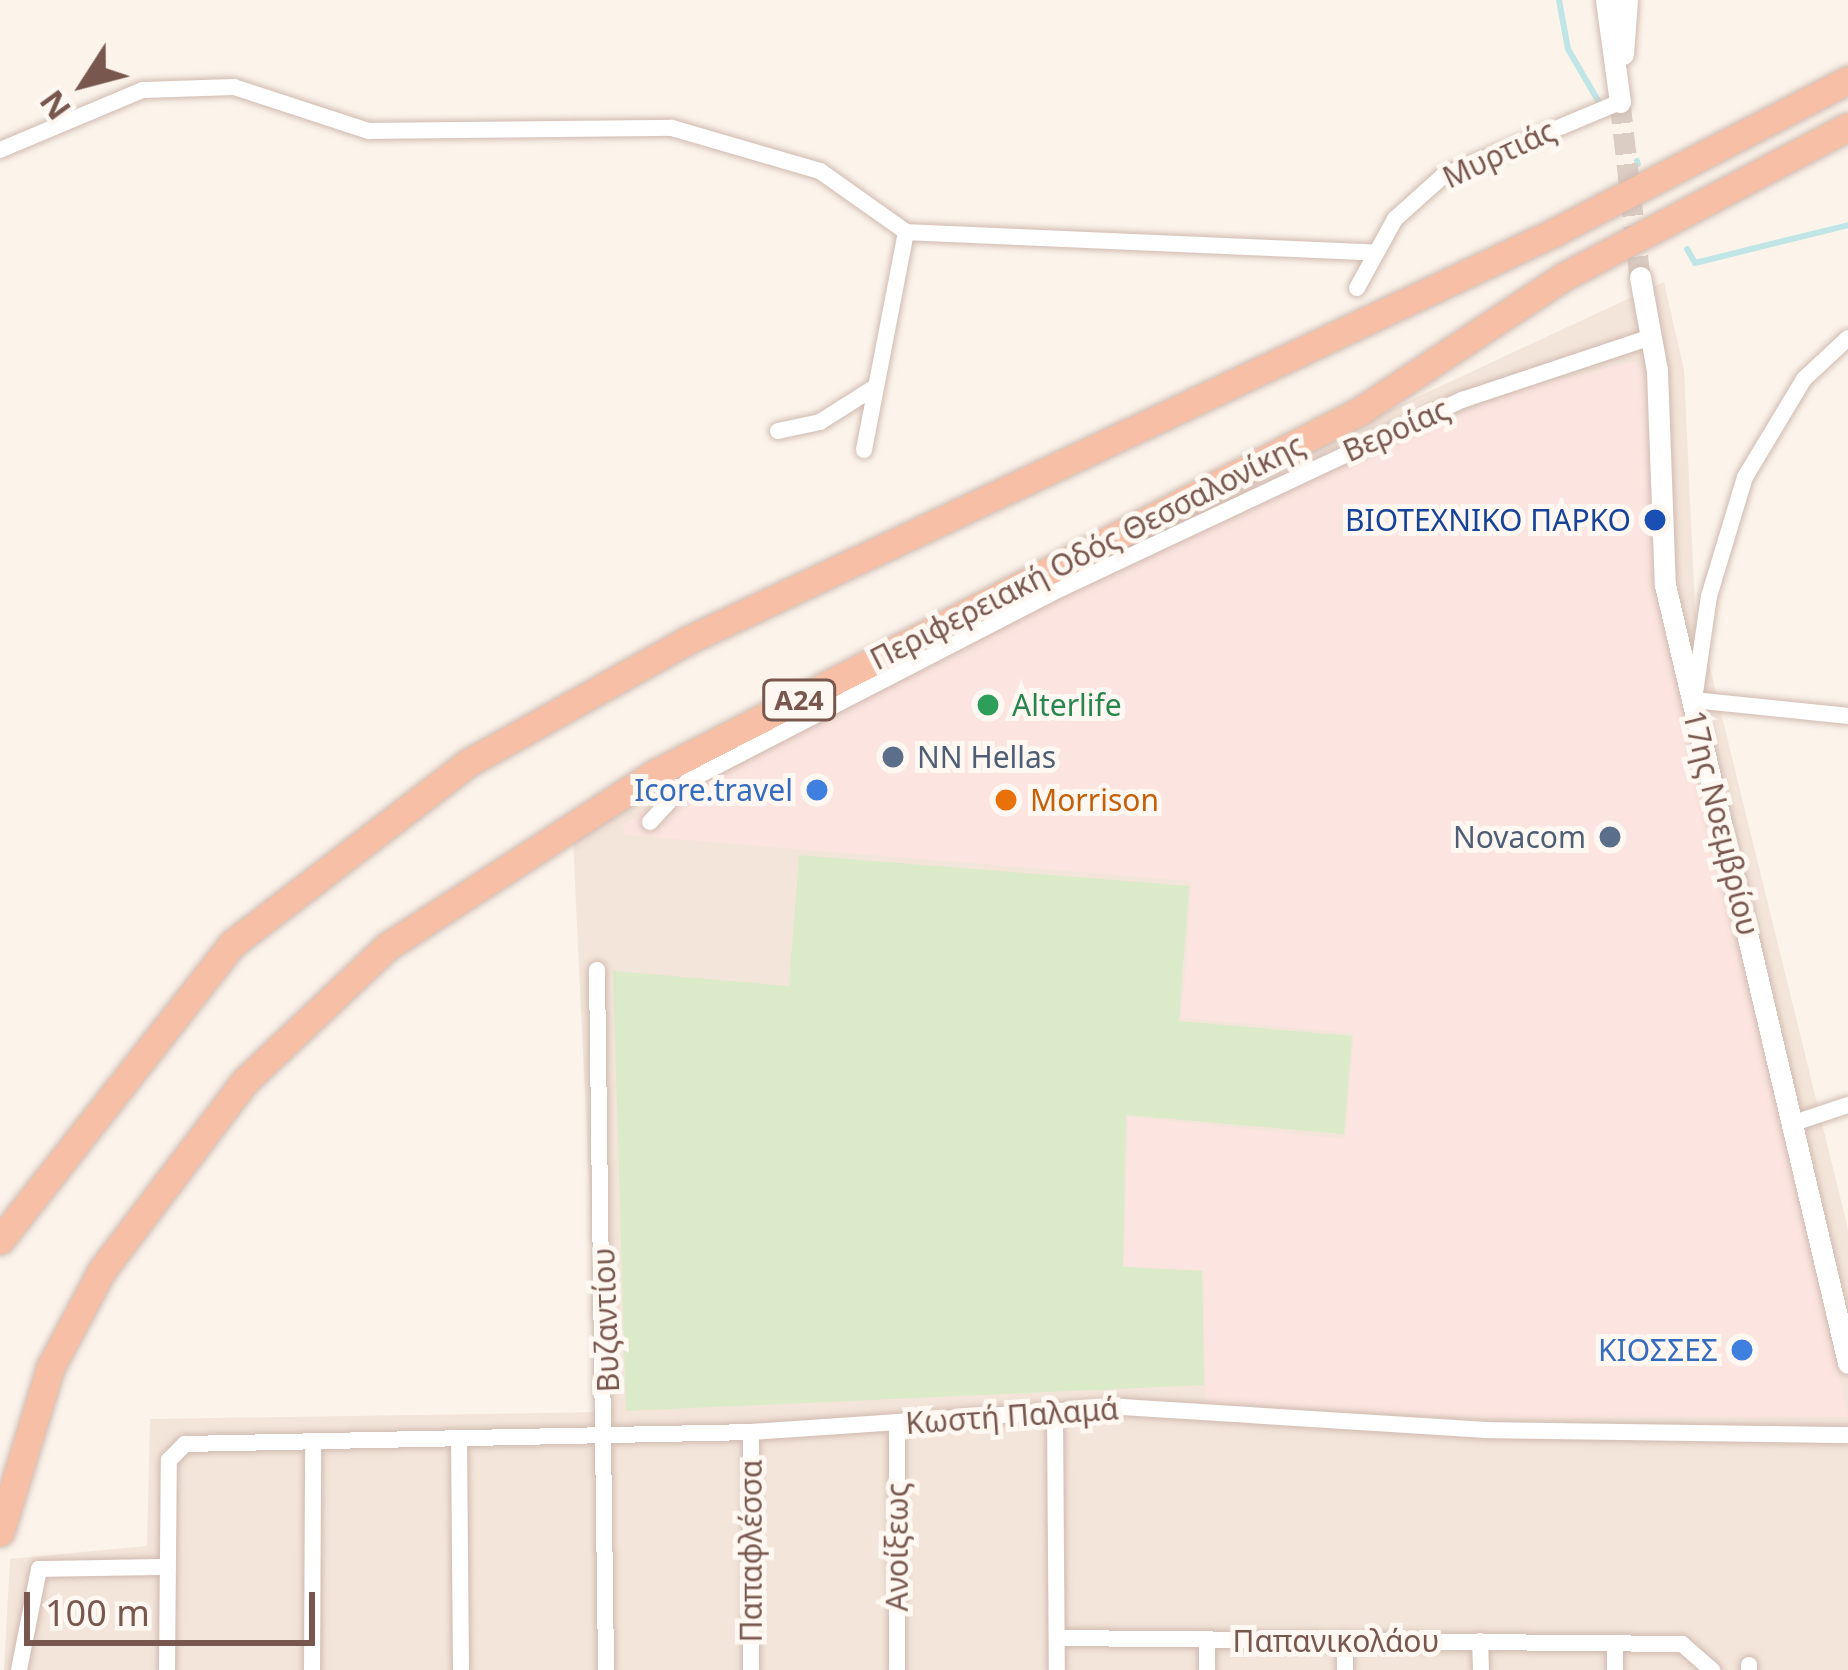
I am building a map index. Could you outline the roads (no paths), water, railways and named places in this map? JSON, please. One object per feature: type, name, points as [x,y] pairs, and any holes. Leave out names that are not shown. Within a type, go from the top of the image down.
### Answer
[{"type":"highway","points":[[0,1240],[232,944],[468,763],[686,641],[1551,234],[1848,80]]},
{"type":"highway","name":"Περιφερειακή Οδός Θεσσαλονίκης","points":[[0,1532],[50,1368],[102,1270],[244,1082],[388,946],[654,774],[1360,411],[1563,277],[1848,127]]},
{"type":"street","points":[[1606,0],[1620,102]]},
{"type":"street","points":[[1620,102],[1627,0]]},
{"type":"street","points":[[0,150],[143,90],[234,87],[369,131],[672,128],[820,171],[906,232],[1372,252]]},
{"type":"street","name":"Μυρτιάς","points":[[1357,288],[1372,252],[1443,176],[1620,102]]},
{"type":"street","points":[[864,450],[906,232]]},
{"type":"street","name":"17ης Νοεμβρίου","points":[[1640,277],[1652,337],[1665,585],[1797,1122],[1848,1363]]},
{"type":"street","name":"Βεροίας","points":[[650,822],[688,781],[1062,588],[1494,386],[1652,337]]},
{"type":"street","points":[[1848,338],[1804,379],[1745,477],[1709,596],[1694,700],[1848,716]]},
{"type":"street","points":[[778,431],[820,422],[877,385]]},
{"type":"street","name":"Βυζαντίου","points":[[598,970],[609,1434],[606,1670]]},
{"type":"street","points":[[1797,1122],[1848,1105]]},
{"type":"street","points":[[1055,1412],[1058,1670]]},
{"type":"street","name":"Κωστή Παλαμά","points":[[168,1568],[175,1448],[751,1432],[1055,1412],[1848,1435]]},
{"type":"street","name":"Ανοίξεως","points":[[897,1424],[897,1670]]},
{"type":"street","name":"Παπαφλέσσα","points":[[751,1432],[751,1670]]},
{"type":"street","points":[[459,1438],[461,1670]]},
{"type":"street","points":[[312,1670],[313,1441]]},
{"type":"street","points":[[19,1670],[39,1569],[168,1568],[167,1670]]},
{"type":"street","name":"Παπανικολάου","points":[[1057,1638],[1687,1644],[1712,1670]]},
{"type":"street","points":[[1345,1640],[1345,1670]]},
{"type":"street","points":[[1480,1641],[1480,1670]]},
{"type":"street","points":[[1207,1642],[1207,1670]]},
{"type":"street","points":[[1615,1644],[1615,1670]]},
{"type":"waterway","points":[[1559,0],[1568,49],[1599,102]]},
{"type":"waterway","points":[[1687,249],[1695,263],[1848,225]]},
{"type":"tunnel","points":[[1620,102],[1640,277]]},
{"type":"place","name":"ΒΙΟΤΕΧΝΙΚΟ ΠΑΡΚΟ","points":[[1655,520]]},
{"type":"place","name":"Alterlife","points":[[988,705]]},
{"type":"place","name":"NN Hellas","points":[[893,757]]},
{"type":"place","name":"Icore.travel","points":[[817,790]]},
{"type":"place","name":"Morrison","points":[[1006,800]]},
{"type":"place","name":"Novacom","points":[[1610,837]]},
{"type":"place","name":"ΚΙΟΣΣΕΣ","points":[[1742,1350]]}]
